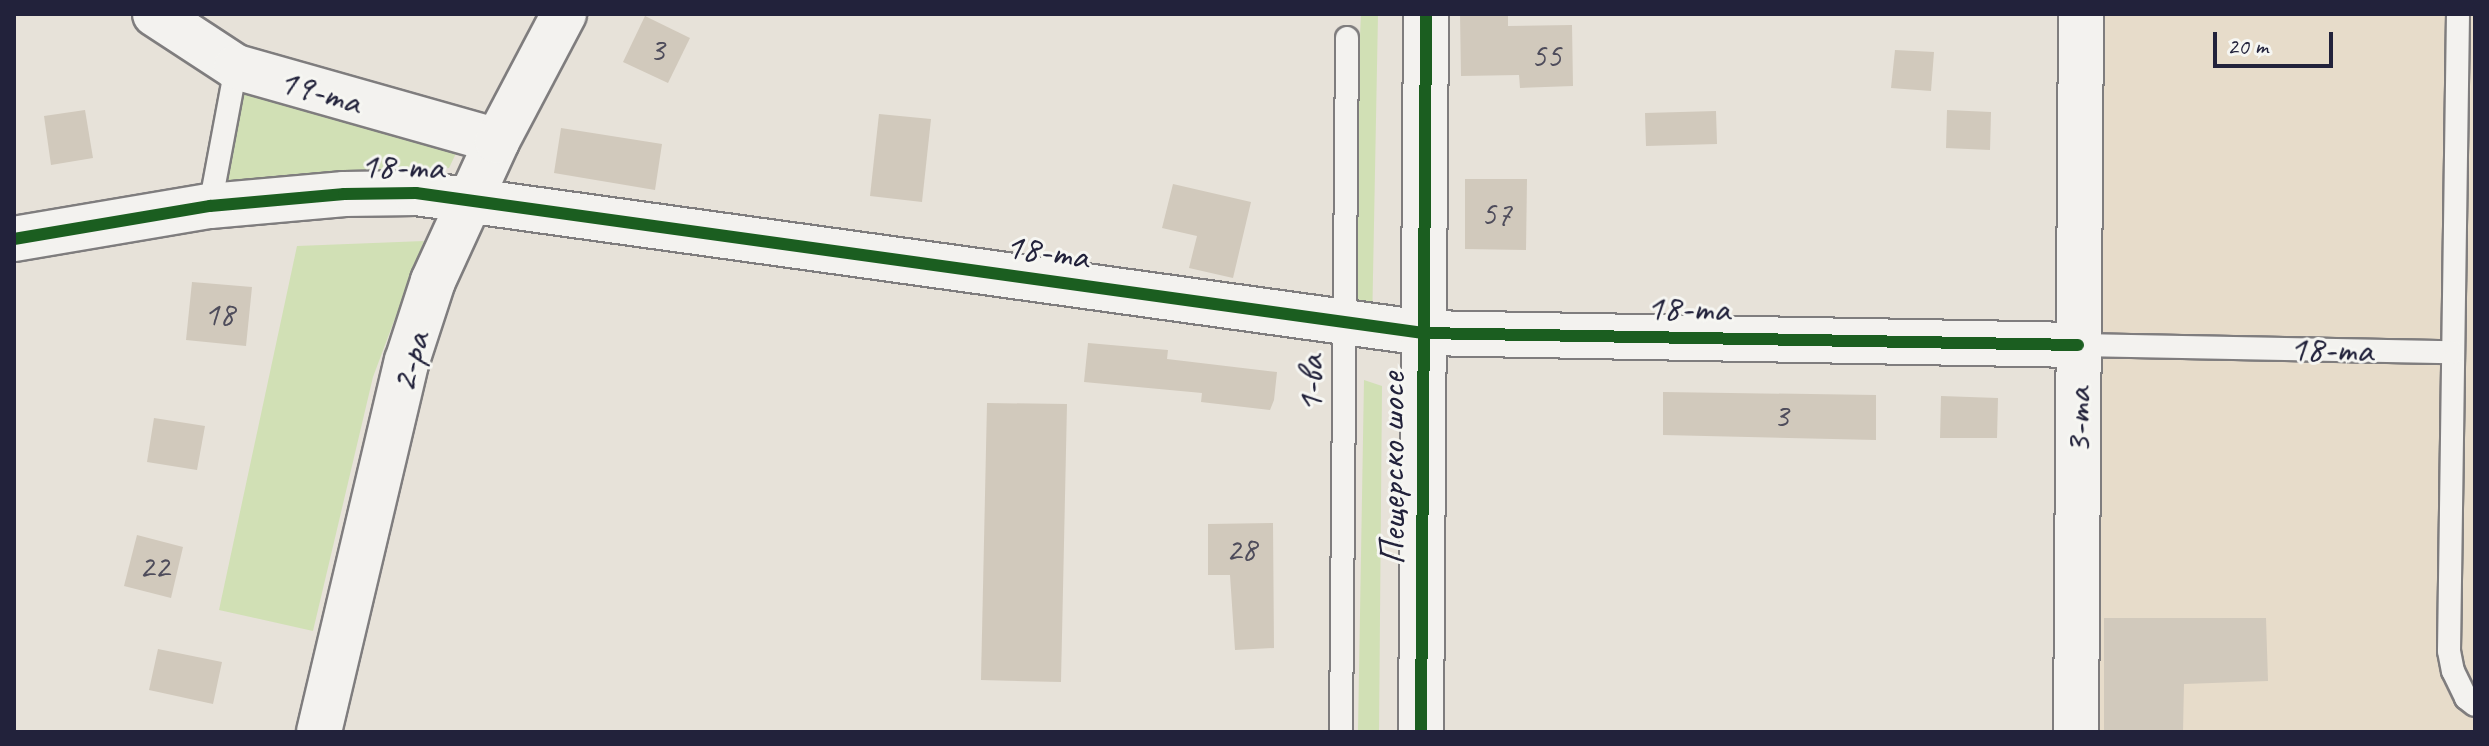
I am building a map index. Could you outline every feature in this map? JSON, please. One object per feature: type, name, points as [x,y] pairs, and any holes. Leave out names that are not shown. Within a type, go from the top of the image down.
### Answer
[{"type":"street","name":"19-та","points":[[155,14],[236,67],[497,141]]},
{"type":"street","name":"2-ра","points":[[319,732],[407,361],[433,281],[497,141],[564,14]]},
{"type":"street","name":"Пещерско шосе","points":[[1421,732],[1426,14]]},
{"type":"street","name":"3-та","points":[[2076,732],[2081,14]]},
{"type":"street","name":"18-та","points":[[14,239],[210,206],[344,194],[416,193],[470,198],[1423,333],[2078,345]]},
{"type":"lane","points":[[2458,14],[2466,121],[2453,352],[2449,651],[2466,698],[2475,705]]},
{"type":"lane","name":"1-ва","points":[[1341,732],[1347,324],[1347,38]]},
{"type":"lane","points":[[210,206],[236,67]]},
{"type":"lane","name":"18-та","points":[[2078,345],[2453,352]]},
{"type":"shaded area","points":[[2094,14],[2475,14],[2475,732],[2094,732]]},
{"type":"green space","points":[[1361,14],[1378,14],[1372,328],[1347,324]]},
{"type":"green space","points":[[243,91],[459,147],[449,168],[224,185]]},
{"type":"green space","points":[[424,241],[373,377],[313,631],[219,610],[297,246]]},
{"type":"green space","points":[[1364,380],[1382,386],[1379,732],[1358,732]]},
{"type":"building","points":[[1460,14],[1508,14],[1508,26],[1572,25],[1573,86],[1520,88],[1519,75],[1461,76]]},
{"type":"building","points":[[645,16],[690,38],[668,83],[623,62]]},
{"type":"building","points":[[1895,50],[1934,52],[1931,91],[1891,88]]},
{"type":"building","points":[[85,110],[93,158],[51,165],[44,116]]},
{"type":"building","points":[[1947,110],[1991,112],[1990,150],[1946,148]]},
{"type":"building","points":[[1716,111],[1717,144],[1646,146],[1645,113]]},
{"type":"building","points":[[879,114],[931,119],[922,202],[870,196]]},
{"type":"building","points":[[561,128],[662,144],[655,190],[554,173]]},
{"type":"building","points":[[1465,179],[1527,179],[1526,250],[1465,249]]},
{"type":"building","points":[[1173,184],[1251,202],[1233,278],[1189,268],[1197,236],[1162,228]]},
{"type":"building","points":[[192,282],[252,287],[246,346],[186,340]]},
{"type":"building","points":[[1088,343],[1168,350],[1167,359],[1277,372],[1274,400],[1270,410],[1201,402],[1202,393],[1084,382]]},
{"type":"building","points":[[1663,392],[1876,395],[1876,440],[1663,435]]},
{"type":"building","points":[[1941,396],[1998,398],[1997,438],[1940,438]]},
{"type":"building","points":[[987,403],[1067,404],[1061,682],[981,680]]},
{"type":"building","points":[[154,418],[205,426],[197,470],[147,462]]},
{"type":"building","points":[[1273,523],[1274,648],[1235,650],[1230,575],[1208,575],[1208,524]]},
{"type":"building","points":[[137,535],[183,547],[171,598],[124,586]]},
{"type":"building","points":[[2104,618],[2266,618],[2268,681],[2184,684],[2183,732],[2104,732]]},
{"type":"building","points":[[158,649],[222,662],[213,704],[149,690]]},
{"type":"cycle path","points":[[1421,732],[1426,14]]},
{"type":"cycle path","points":[[14,239],[210,206],[344,194],[416,193],[1423,333],[2078,345]]}]
